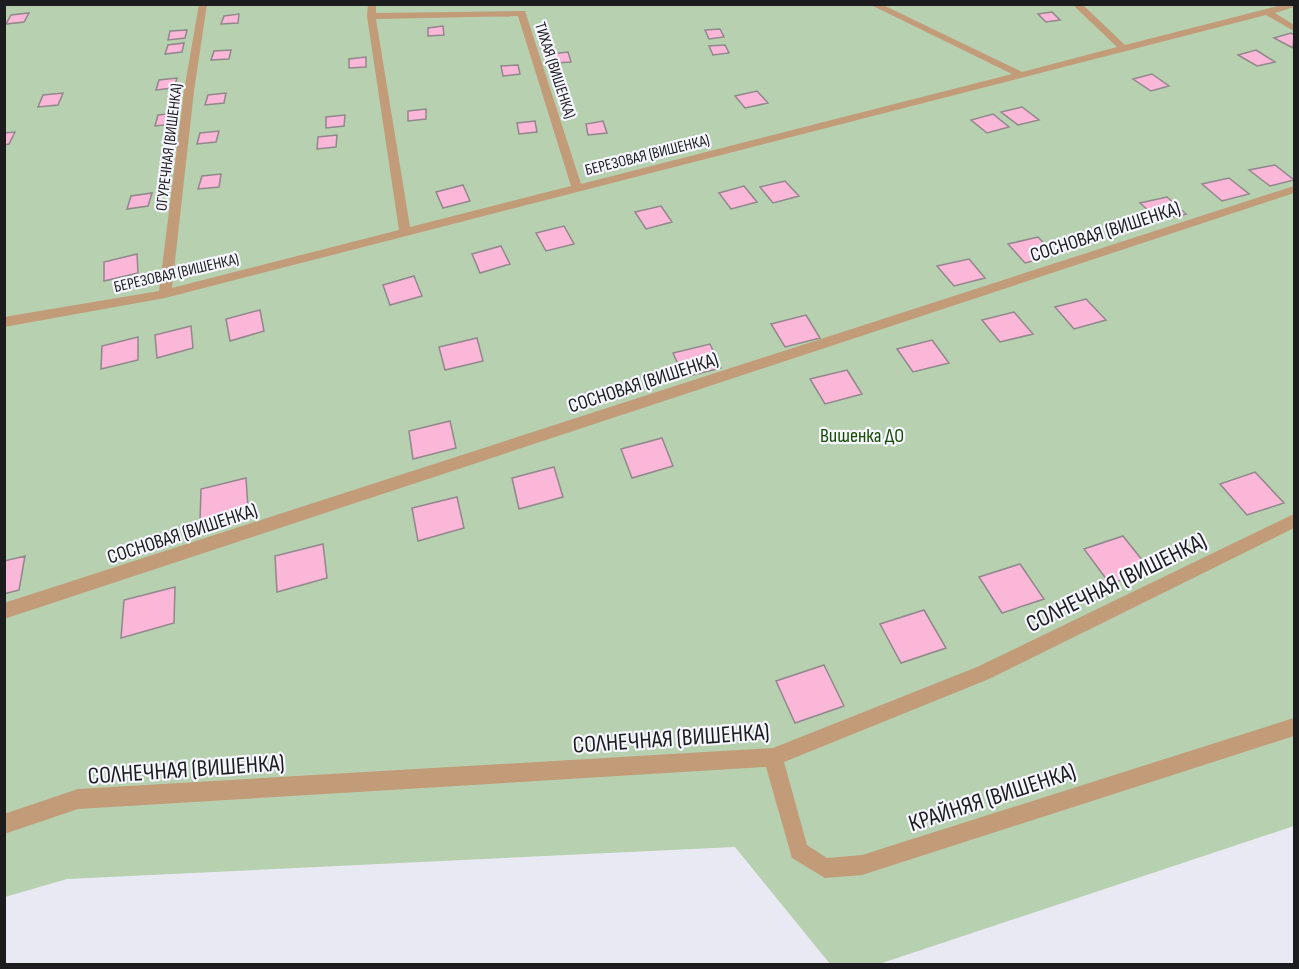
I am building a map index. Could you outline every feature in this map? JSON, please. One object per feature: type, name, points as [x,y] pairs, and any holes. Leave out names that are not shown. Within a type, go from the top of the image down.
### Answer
[{"type":"lane","name":"ОГУРЕЧНАЯ (ВИШЕНКА)","points":[[165,294],[189,91],[203,4]]},
{"type":"lane","points":[[372,4],[371,16],[405,232]]},
{"type":"lane","points":[[873,4],[1022,75]]},
{"type":"lane","points":[[1076,4],[1124,49]]},
{"type":"lane","name":"БЕРЕЗОВАЯ (ВИШЕНКА)","points":[[4,322],[165,294],[1290,5]]},
{"type":"lane","name":"ТИХАЯ (ВИШЕНКА)","points":[[371,16],[475,9],[522,13],[577,188]]},
{"type":"lane","points":[[1268,12],[1294,28]]},
{"type":"lane","name":"СОСНОВАЯ (ВИШЕНКА)","points":[[4,611],[1294,189]]},
{"type":"lane","name":"СОЛНЕЧНАЯ (ВИШЕНКА)","points":[[4,824],[78,799],[773,757],[983,673],[1294,521]]},
{"type":"lane","name":"КРАЙНЯЯ (ВИШЕНКА)","points":[[773,757],[799,851],[825,868],[862,865],[1294,727]]},
{"type":"green space","name":"Вишенка ДО","points":[[5,5],[1294,5],[1294,826],[879,964],[830,964],[735,847],[67,879],[5,897]]},
{"type":"building","points":[[1052,12],[1060,20],[1046,22],[1038,14]]},
{"type":"building","points":[[29,13],[24,22],[6,24],[11,15]]},
{"type":"building","points":[[239,14],[238,23],[221,24],[224,16]]},
{"type":"building","points":[[443,26],[444,35],[428,36],[428,28]]},
{"type":"building","points":[[720,29],[724,37],[709,39],[705,30]]},
{"type":"building","points":[[187,30],[185,38],[168,40],[170,31]]},
{"type":"building","points":[[1291,33],[1294,35],[1293,48],[1274,38]]},
{"type":"building","points":[[184,43],[182,52],[165,54],[168,45]]},
{"type":"building","points":[[725,45],[729,53],[713,55],[709,46]]},
{"type":"building","points":[[231,50],[229,59],[211,60],[214,51]]},
{"type":"building","points":[[1256,50],[1275,62],[1257,66],[1238,55]]},
{"type":"building","points":[[568,52],[571,62],[554,63],[552,54]]},
{"type":"building","points":[[366,57],[366,67],[349,68],[349,59]]},
{"type":"building","points":[[518,65],[520,74],[503,76],[501,66]]},
{"type":"building","points":[[1152,74],[1169,86],[1151,91],[1133,79]]},
{"type":"building","points":[[177,78],[174,88],[156,90],[159,80]]},
{"type":"building","points":[[757,91],[768,103],[745,108],[735,96]]},
{"type":"building","points":[[63,93],[58,105],[38,107],[43,95]]},
{"type":"building","points":[[226,93],[224,103],[205,105],[208,95]]},
{"type":"building","points":[[1022,107],[1039,120],[1018,125],[1001,112]]},
{"type":"building","points":[[426,109],[426,119],[408,121],[408,111]]},
{"type":"building","points":[[177,113],[174,124],[155,126],[158,115]]},
{"type":"building","points":[[993,114],[1009,127],[987,133],[971,120]]},
{"type":"building","points":[[345,115],[344,126],[326,128],[326,117]]},
{"type":"building","points":[[535,121],[537,132],[519,134],[517,123]]},
{"type":"building","points":[[603,121],[607,133],[588,135],[586,124]]},
{"type":"building","points":[[219,131],[216,142],[197,144],[200,133]]},
{"type":"building","points":[[15,132],[9,144],[4,145],[4,133]]},
{"type":"building","points":[[337,135],[336,147],[317,149],[318,137]]},
{"type":"building","points":[[1275,165],[1294,180],[1270,186],[1249,170]]},
{"type":"building","points":[[221,174],[219,187],[198,189],[202,176]]},
{"type":"building","points":[[1229,178],[1249,194],[1222,201],[1202,184]]},
{"type":"building","points":[[785,181],[799,196],[773,203],[760,187]]},
{"type":"building","points":[[463,185],[470,201],[443,208],[436,192]]},
{"type":"building","points":[[744,186],[757,202],[731,209],[719,193]]},
{"type":"building","points":[[152,193],[148,206],[127,209],[131,196]]},
{"type":"building","points":[[1167,197],[1186,214],[1159,220],[1140,203]]},
{"type":"building","points":[[661,206],[672,222],[646,229],[635,212]]},
{"type":"building","points":[[564,226],[574,244],[546,251],[536,233]]},
{"type":"building","points":[[1038,237],[1055,255],[1025,263],[1008,244]]},
{"type":"building","points":[[501,246],[510,264],[480,273],[472,254]]},
{"type":"building","points":[[137,254],[138,273],[104,281],[104,262]]},
{"type":"building","points":[[969,259],[985,278],[954,286],[937,266]]},
{"type":"building","points":[[414,276],[422,296],[390,305],[383,285]]},
{"type":"building","points":[[1086,299],[1106,320],[1074,329],[1055,307]]},
{"type":"building","points":[[260,310],[264,331],[230,341],[226,319]]},
{"type":"building","points":[[1014,312],[1033,334],[1000,342],[982,320]]},
{"type":"building","points":[[806,315],[820,338],[785,347],[771,324]]},
{"type":"building","points":[[191,326],[193,348],[157,358],[155,335]]},
{"type":"building","points":[[138,337],[138,360],[101,369],[102,346]]},
{"type":"building","points":[[477,338],[483,361],[445,370],[439,347]]},
{"type":"building","points":[[932,340],[949,363],[913,372],[897,349]]},
{"type":"building","points":[[710,344],[721,368],[684,377],[673,353]]},
{"type":"building","points":[[847,370],[862,394],[825,404],[810,379]]},
{"type":"building","points":[[450,421],[456,448],[413,459],[409,431]]},
{"type":"building","points":[[662,438],[673,466],[632,478],[621,449]]},
{"type":"building","points":[[554,467],[563,497],[519,509],[512,478]]},
{"type":"building","points":[[1255,472],[1284,503],[1247,515],[1220,484]]},
{"type":"building","points":[[246,478],[248,508],[200,521],[201,489]]},
{"type":"building","points":[[457,497],[464,528],[418,541],[412,508]]},
{"type":"building","points":[[1123,536],[1150,570],[1110,584],[1084,549]]},
{"type":"building","points":[[323,544],[327,578],[277,592],[275,556]]},
{"type":"building","points":[[25,556],[19,590],[4,594],[4,561]]},
{"type":"building","points":[[1020,564],[1044,599],[1002,613],[979,577]]},
{"type":"building","points":[[175,587],[174,623],[121,638],[124,600]]},
{"type":"building","points":[[924,610],[946,648],[901,663],[880,624]]},
{"type":"building","points":[[824,665],[844,706],[795,723],[776,681]]}]
